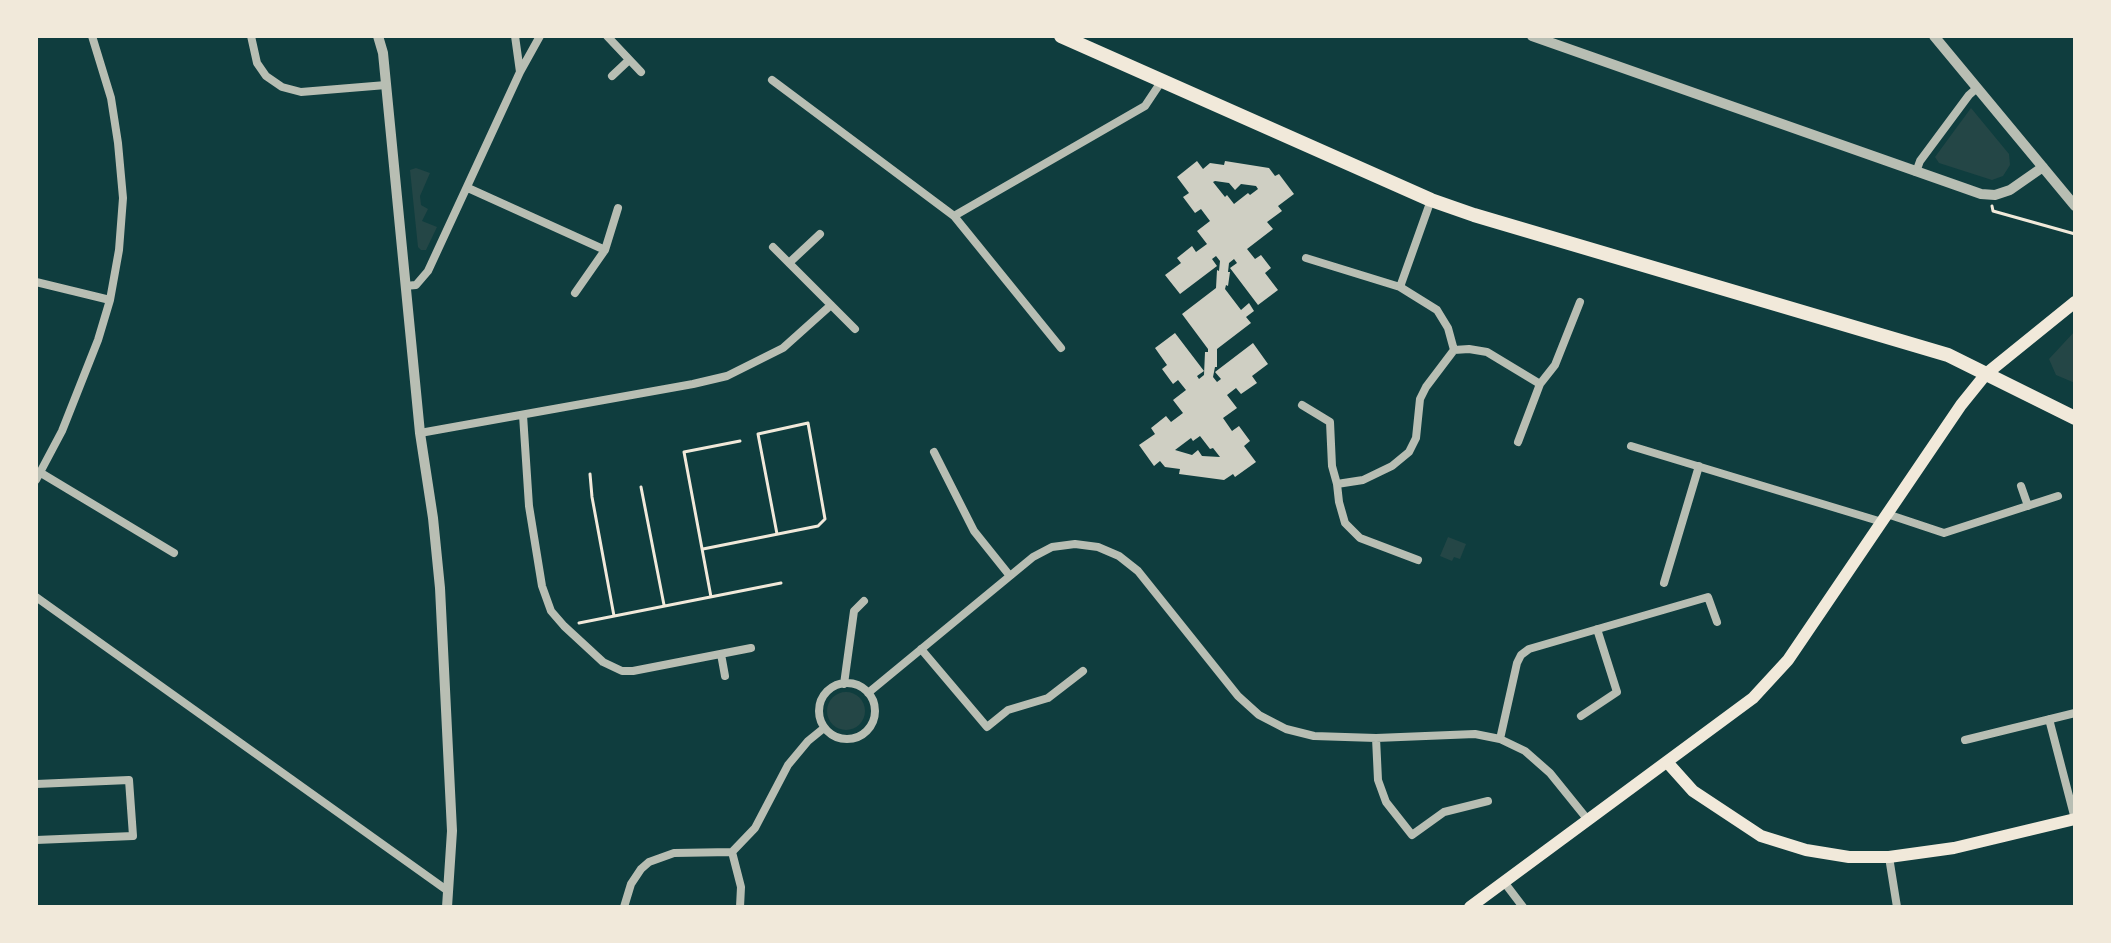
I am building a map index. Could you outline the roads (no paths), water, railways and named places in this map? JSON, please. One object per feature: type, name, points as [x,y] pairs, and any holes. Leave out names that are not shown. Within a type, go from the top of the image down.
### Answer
[{"type":"main road","points":[[1061,36],[1431,200],[1948,355],[2075,418]]},
{"type":"main road","points":[[1470,907],[1753,698],[1788,660],[1961,405],[1986,374],[2075,302]]},
{"type":"main road","points":[[1667,762],[1693,791],[1761,836],[1806,850],[1849,857],[1889,857],[1954,848],[2075,819]]},
{"type":"street","points":[[92,36],[111,98],[118,143],[123,198],[119,250],[110,300],[98,340],[81,386],[38,476],[174,553]]},
{"type":"street","points":[[251,36],[257,63],[266,76],[282,87],[301,92],[386,85]]},
{"type":"street","points":[[378,36],[383,53],[420,433],[440,588],[452,831],[447,907]]},
{"type":"street","points":[[515,36],[520,72]]},
{"type":"street","points":[[405,286],[416,285],[428,271],[520,72],[540,36]]},
{"type":"street","points":[[607,36],[641,72]]},
{"type":"street","points":[[1532,36],[1981,194],[1995,195],[2010,190],[2043,167]]},
{"type":"street","points":[[1934,36],[2075,206]]},
{"type":"street","points":[[612,76],[629,60]]},
{"type":"street","points":[[772,80],[954,216],[1061,348]]},
{"type":"street","points":[[954,216],[1145,106],[1161,82]]},
{"type":"street","points":[[1916,172],[1920,161],[1977,88]]},
{"type":"street","points":[[468,188],[605,250]]},
{"type":"street","points":[[1400,287],[1431,200]]},
{"type":"street","points":[[575,293],[605,250],[618,208]]},
{"type":"street","points":[[789,263],[820,234]]},
{"type":"street","points":[[773,247],[855,329]]},
{"type":"street","points":[[1306,258],[1400,287],[1437,310],[1448,328],[1454,350]]},
{"type":"street","points":[[36,282],[110,300]]},
{"type":"street","points":[[1518,442],[1540,384],[1555,365],[1580,302]]},
{"type":"street","points":[[420,433],[727,376],[783,348],[831,305]]},
{"type":"street","points":[[1337,484],[1363,480],[1392,466],[1409,452],[1416,438],[1420,399],[1454,350],[1487,352],[1540,384]]},
{"type":"street","points":[[1302,405],[1330,422],[1332,466],[1345,523],[1360,538],[1418,560]]},
{"type":"street","points":[[523,415],[529,506],[542,586],[551,611],[564,626],[603,662],[622,671],[751,648]]},
{"type":"street","points":[[1631,446],[1944,533],[2058,496]]},
{"type":"street","points":[[934,452],[974,531],[1010,576]]},
{"type":"street","points":[[1664,583],[1699,466]]},
{"type":"street","points":[[2021,486],[2028,506]]},
{"type":"street","points":[[868,693],[1033,557],[1052,547],[1075,544],[1098,547],[1119,556],[1138,571],[1238,696],[1259,715],[1286,729],[1314,736],[1376,738],[1475,734],[1500,739],[1525,751],[1550,773],[1588,820]]},
{"type":"street","points":[[36,597],[448,891]]},
{"type":"street","points":[[1500,739],[1517,663],[1529,649],[1708,597],[1717,622]]},
{"type":"street","points":[[844,684],[854,611],[864,601]]},
{"type":"street","points":[[1581,716],[1617,692],[1597,629]]},
{"type":"street","points":[[921,649],[987,727],[1008,710],[1048,698],[1083,671]]},
{"type":"street","points":[[721,654],[725,676]]},
{"type":"street","points":[[844,684],[853,684],[868,693],[875,709],[874,718],[865,733],[848,739],[839,738],[824,728],[819,712],[820,704],[829,690],[844,684]]},
{"type":"street","points":[[1965,740],[2075,713]]},
{"type":"street","points":[[2049,719],[2075,819]]},
{"type":"street","points":[[624,907],[631,884],[649,862],[674,853],[732,852],[755,828],[788,765],[808,741],[824,728]]},
{"type":"street","points":[[1376,738],[1378,780],[1386,802],[1412,835],[1444,812],[1488,801]]},
{"type":"street","points":[[36,784],[129,780],[133,836],[36,840]]},
{"type":"street","points":[[732,852],[741,887],[740,907]]},
{"type":"street","points":[[1889,857],[1897,907]]},
{"type":"street","points":[[1504,882],[1523,907]]}]
